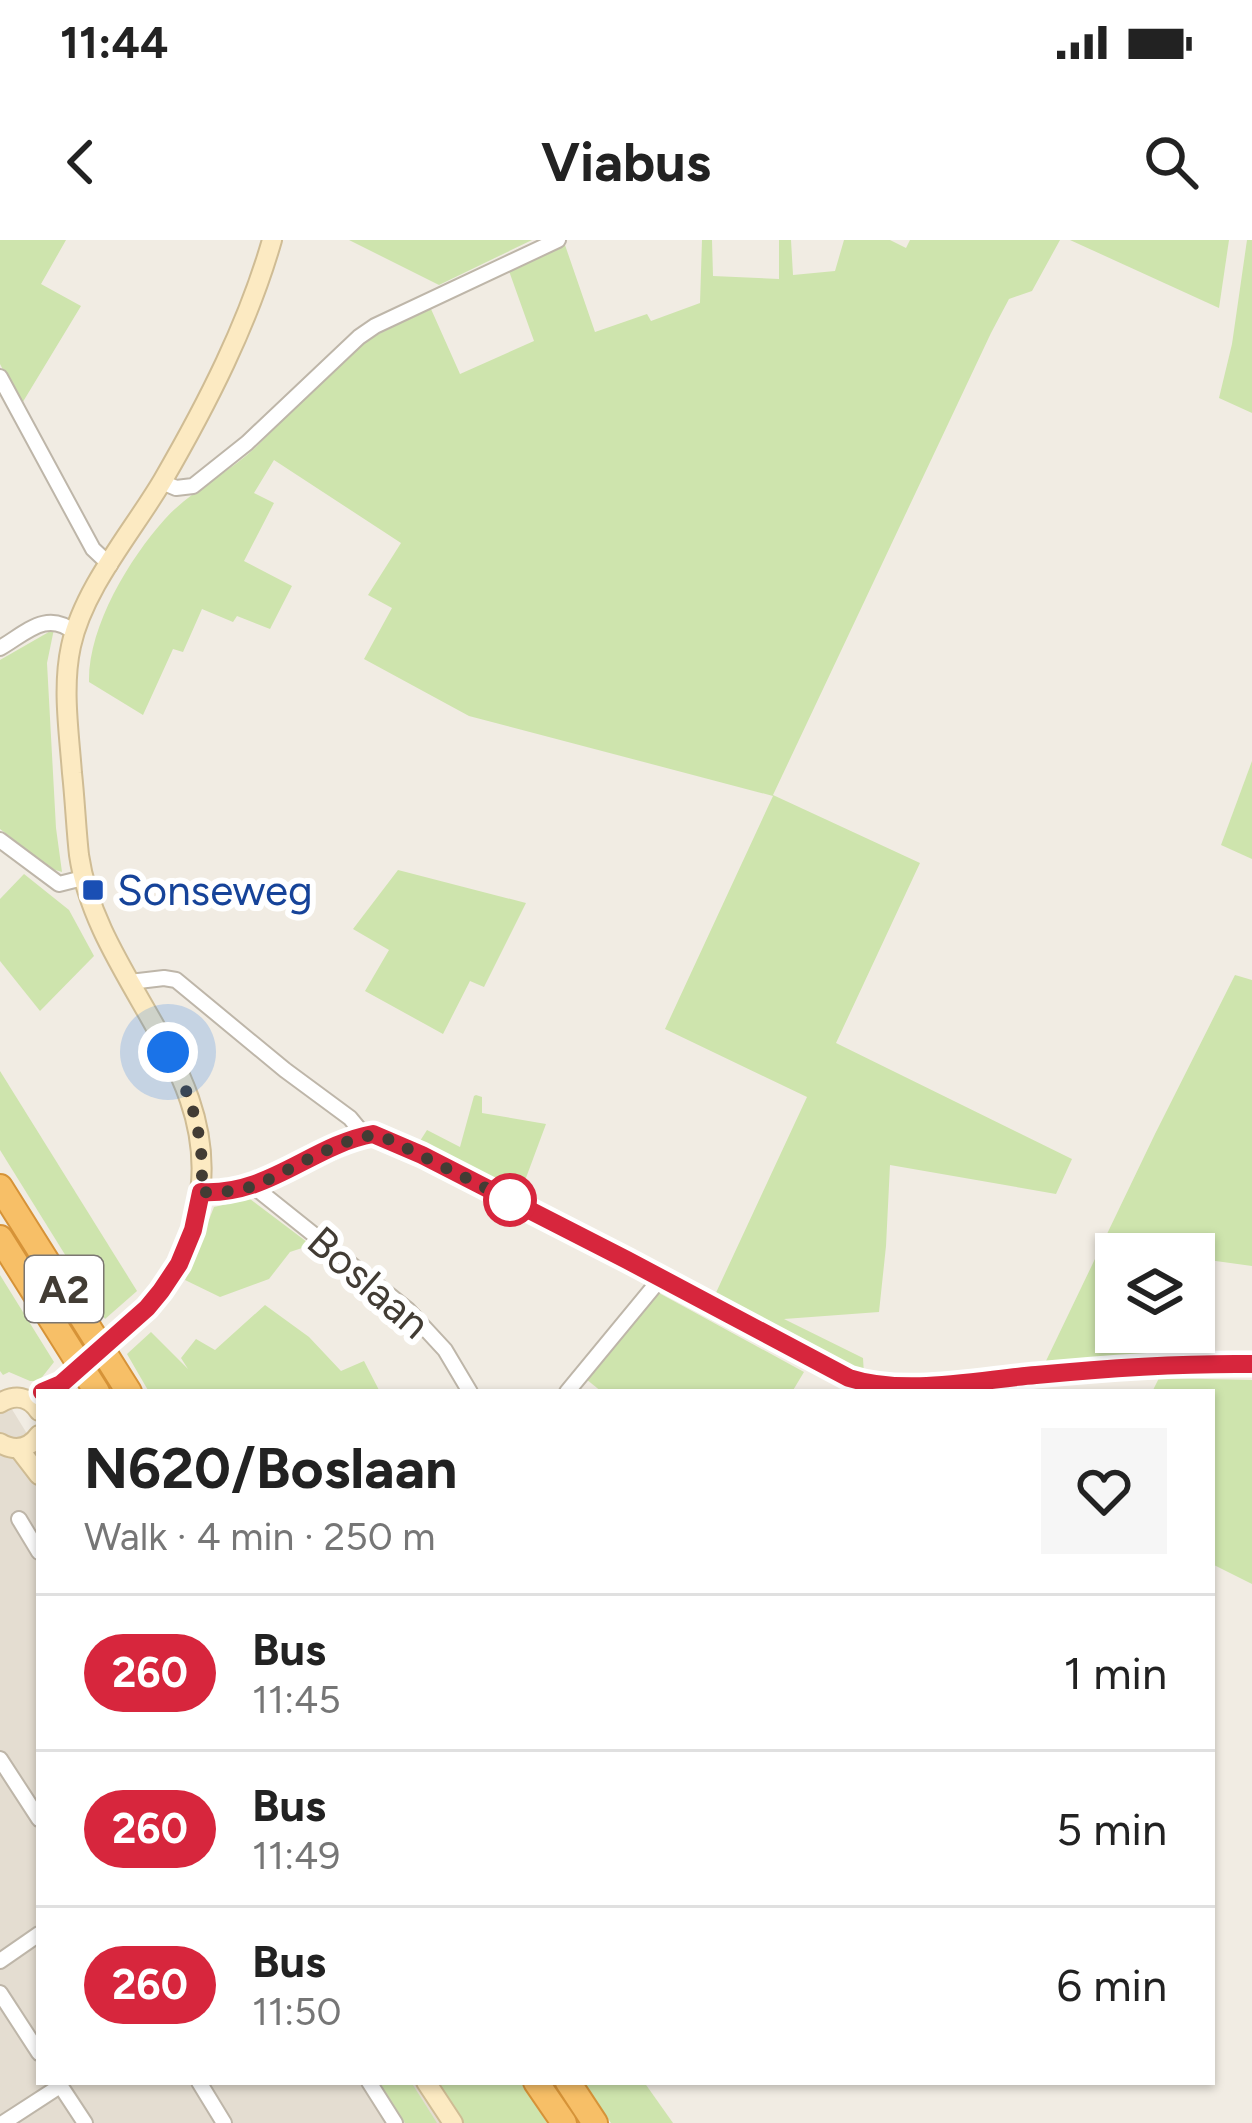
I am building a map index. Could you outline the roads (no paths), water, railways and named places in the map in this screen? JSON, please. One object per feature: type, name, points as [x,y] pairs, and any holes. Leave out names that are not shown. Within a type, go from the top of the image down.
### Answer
[{"type":"highway","name":"A2","points":[[0,1186],[127,1389]]},
{"type":"highway","name":"A2","points":[[0,1238],[95,1389]]},
{"type":"highway","points":[[538,2085],[564,2123]]},
{"type":"highway","points":[[570,2085],[595,2123]]},
{"type":"main road","points":[[39,1389],[147,1308],[179,1264],[201,1192],[201,1141],[187,1087],[99,923],[83,878],[68,730],[68,676],[82,610],[162,482],[238,336],[272,240]]},
{"type":"main road","points":[[201,1192],[253,1186],[364,1135],[382,1136],[868,1384],[912,1385],[1151,1364],[1252,1364]]},
{"type":"main road","points":[[428,2085],[453,2123]]},
{"type":"street","points":[[162,482],[176,488],[193,486],[375,326],[558,240]]},
{"type":"street","points":[[0,377],[93,549],[110,566]]},
{"type":"street","points":[[0,648],[47,622],[58,621],[75,633]]},
{"type":"street","points":[[0,840],[59,884],[83,878]]},
{"type":"street","points":[[130,982],[176,980],[350,1118],[364,1135]]},
{"type":"street","name":"Boslaan","points":[[253,1186],[408,1310],[445,1350],[468,1389]]},
{"type":"street","points":[[569,1389],[661,1278]]},
{"type":"street","points":[[19,1519],[36,1547]]},
{"type":"street","points":[[0,1759],[36,1814]]},
{"type":"street","points":[[0,1961],[36,1936]]},
{"type":"street","points":[[0,1993],[36,2048]]},
{"type":"street","points":[[3,2123],[58,2085]]},
{"type":"street","points":[[60,2085],[85,2123]]},
{"type":"street","points":[[201,2085],[224,2123]]},
{"type":"street","points":[[371,2085],[394,2123]]},
{"type":"place","name":"Sonseweg","points":[[93,890]]}]
